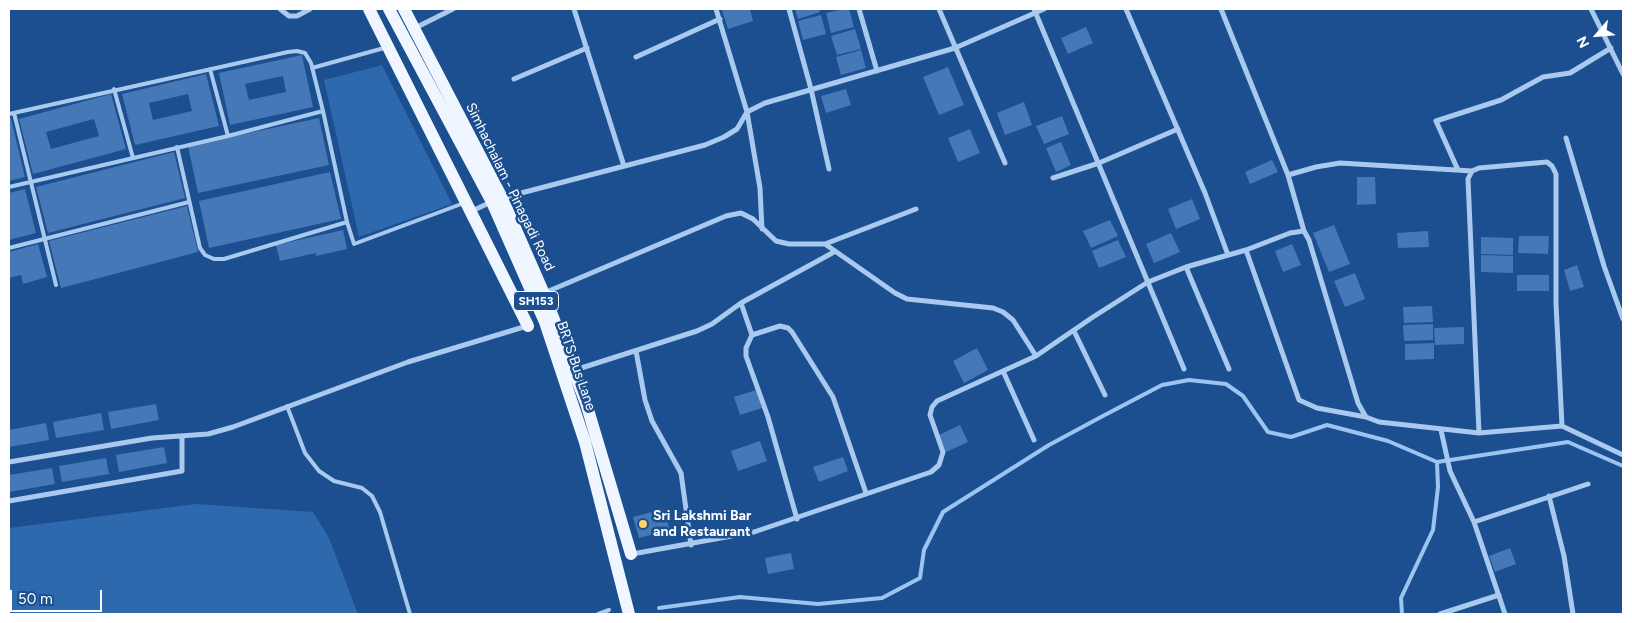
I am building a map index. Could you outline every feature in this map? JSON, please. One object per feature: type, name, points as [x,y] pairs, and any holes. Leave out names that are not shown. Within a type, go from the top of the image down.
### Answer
[{"type":"main road","points":[[369,9],[528,326]]},
{"type":"main road","name":"BRTS Bus Lane","points":[[389,9],[497,200],[545,322],[566,382],[585,442],[629,614]]},
{"type":"main road","name":"Simhachalam - Pinagadi Road","points":[[404,9],[544,294],[575,370],[604,460],[630,554]]},
{"type":"street","points":[[280,9],[289,16],[297,16],[310,9]]},
{"type":"street","points":[[414,28],[454,9]]},
{"type":"street","points":[[574,9],[624,166]]},
{"type":"street","points":[[716,9],[747,112],[760,188],[762,229]]},
{"type":"street","points":[[789,9],[812,89],[829,170]]},
{"type":"street","points":[[859,9],[878,71]]},
{"type":"street","points":[[939,9],[1005,163]]},
{"type":"street","points":[[469,206],[705,145],[737,129],[747,112],[765,103],[955,48],[1035,11],[1044,9]]},
{"type":"street","points":[[1126,9],[1178,130],[1228,255]]},
{"type":"street","points":[[1221,9],[1288,175],[1358,403],[1366,417]]},
{"type":"street","points":[[1591,9],[1623,74]]},
{"type":"street","points":[[1035,11],[1184,369]]},
{"type":"street","points":[[636,57],[720,19]]},
{"type":"street","points":[[514,78],[587,48]]},
{"type":"street","points":[[1458,170],[1436,121],[1501,100],[1543,77],[1570,74],[1611,48]]},
{"type":"street","points":[[1053,178],[1099,163],[1178,130]]},
{"type":"street","points":[[1566,138],[1604,266],[1623,319]]},
{"type":"street","points":[[1288,175],[1340,163],[1472,171],[1479,168],[1547,162],[1552,166],[1556,174],[1556,303],[1562,426]]},
{"type":"street","points":[[1472,171],[1468,179],[1479,433]]},
{"type":"street","points":[[544,294],[735,214],[746,214],[776,241],[789,244],[825,244],[916,209]]},
{"type":"street","points":[[630,554],[691,545],[754,532],[797,519],[866,493],[930,472],[939,465],[943,452],[930,415],[932,407],[937,401],[1036,356],[1148,282],[1186,267],[1246,250],[1290,233],[1304,231]]},
{"type":"street","points":[[825,244],[895,293],[907,299],[993,308],[1003,312],[1013,320],[1036,356]]},
{"type":"street","points":[[1246,250],[1299,400],[1317,408],[1366,417],[1379,422],[1441,430],[1479,433],[1562,426],[1623,455]]},
{"type":"street","points":[[575,370],[697,331],[712,324],[741,303],[834,252]]},
{"type":"street","points":[[1186,267],[1229,369]]},
{"type":"street","points":[[741,303],[752,335],[746,348],[746,356],[768,417],[797,519]]},
{"type":"street","points":[[9,462],[152,438],[208,434],[233,427],[408,362],[528,326]]},
{"type":"street","points":[[752,335],[780,326],[788,328],[792,332],[833,397],[866,493]]},
{"type":"street","points":[[1074,331],[1105,395]]},
{"type":"street","points":[[636,351],[645,400],[652,422],[680,473],[691,545]]},
{"type":"street","points":[[1003,371],[1034,440]]},
{"type":"street","points":[[1441,430],[1450,471],[1474,522],[1505,614]]},
{"type":"street","points":[[9,501],[182,471],[182,436]]},
{"type":"street","points":[[1474,522],[1588,484]]},
{"type":"street","points":[[1549,496],[1564,556],[1573,614]]},
{"type":"street","points":[[1440,614],[1499,595]]},
{"type":"lane","points":[[312,68],[387,47]]},
{"type":"lane","points":[[56,285],[32,182],[11,114],[114,89],[297,51],[305,53],[312,68],[347,222],[354,244],[455,208],[469,206]]},
{"type":"lane","points":[[210,69],[228,136]]},
{"type":"lane","points":[[114,89],[133,158]]},
{"type":"lane","points":[[9,187],[228,136],[323,111]]},
{"type":"lane","points":[[178,147],[200,248],[205,255],[224,259],[347,222]]},
{"type":"lane","points":[[9,248],[189,202]]},
{"type":"lane","points":[[287,406],[305,453],[319,471],[334,481],[362,488],[372,496],[380,512],[410,614]]},
{"type":"lane","points":[[598,614],[609,610]]},
{"type":"shaded area","points":[[382,65],[452,204],[359,237],[324,80]]},
{"type":"shaded area","points":[[196,504],[313,512],[329,538],[358,614],[9,614],[9,528]]},
{"type":"building","points":[[750,9],[753,21],[728,29],[722,10]]},
{"type":"building","points":[[795,9],[819,9],[820,12],[798,19]]},
{"type":"building","points":[[849,9],[854,27],[831,33],[826,13]]},
{"type":"building","points":[[821,15],[826,34],[803,40],[798,21]]},
{"type":"building","points":[[1086,27],[1093,43],[1068,54],[1061,38]]},
{"type":"building","points":[[855,29],[861,49],[837,55],[831,36]]},
{"type":"building","points":[[861,50],[866,68],[841,75],[836,57]]},
{"type":"building","points":[[302,55],[313,107],[230,125],[219,73]],"holes":[[[283,76],[286,92],[249,100],[245,84]]]},
{"type":"building","points":[[948,67],[964,105],[939,115],[923,77]]},
{"type":"building","points":[[206,74],[219,126],[135,145],[122,94]],"holes":[[[188,94],[192,111],[153,120],[149,103]]]},
{"type":"building","points":[[846,89],[851,105],[826,113],[821,96]]},
{"type":"building","points":[[111,94],[126,149],[33,174],[19,119]],"holes":[[[94,119],[99,136],[51,149],[46,132]]]},
{"type":"building","points":[[1024,102],[1032,125],[1005,135],[997,113]]},
{"type":"building","points":[[1062,116],[1069,134],[1044,144],[1036,126]]},
{"type":"building","points":[[319,118],[329,165],[198,193],[188,146]]},
{"type":"building","points":[[9,119],[11,119],[25,177],[9,181]]},
{"type":"building","points":[[970,129],[980,153],[958,162],[948,138]]},
{"type":"building","points":[[1061,142],[1071,165],[1056,172],[1046,148]]},
{"type":"building","points":[[174,152],[185,198],[48,233],[36,187]]},
{"type":"building","points":[[1272,160],[1278,172],[1250,184],[1245,172]]},
{"type":"building","points":[[330,172],[341,219],[209,248],[199,201]]},
{"type":"building","points":[[1357,177],[1375,177],[1376,204],[1357,205]]},
{"type":"building","points":[[25,189],[36,233],[9,240],[9,193]]},
{"type":"building","points":[[1192,199],[1200,219],[1176,229],[1168,209]]},
{"type":"building","points":[[187,206],[198,252],[61,288],[49,241]]},
{"type":"building","points":[[1110,220],[1118,236],[1091,248],[1083,231]]},
{"type":"building","points":[[1334,225],[1350,264],[1329,272],[1313,233]]},
{"type":"building","points":[[343,230],[347,249],[316,256],[316,253],[280,261],[276,245]]},
{"type":"building","points":[[1428,231],[1429,247],[1398,248],[1397,233]]},
{"type":"building","points":[[1171,233],[1180,252],[1154,263],[1146,244]]},
{"type":"building","points":[[1519,236],[1549,236],[1548,254],[1518,253]]},
{"type":"building","points":[[1481,237],[1513,238],[1513,255],[1481,254]]},
{"type":"building","points":[[1118,240],[1126,257],[1099,268],[1092,251]]},
{"type":"building","points":[[38,244],[47,277],[23,284],[21,275],[9,278],[9,252]]},
{"type":"building","points":[[1292,244],[1301,265],[1283,272],[1275,251]]},
{"type":"building","points":[[1481,255],[1513,256],[1513,273],[1481,272]]},
{"type":"building","points":[[1577,265],[1584,287],[1570,291],[1564,270]]},
{"type":"building","points":[[1355,273],[1365,299],[1345,307],[1334,281]]},
{"type":"building","points":[[1517,275],[1549,275],[1549,291],[1517,291]]},
{"type":"building","points":[[1432,306],[1433,322],[1404,323],[1403,307]]},
{"type":"building","points":[[1433,324],[1433,340],[1404,341],[1403,325]]},
{"type":"building","points":[[1464,327],[1464,344],[1435,345],[1434,328]]},
{"type":"building","points":[[1434,343],[1434,359],[1405,360],[1405,344]]},
{"type":"building","points":[[977,348],[988,370],[964,383],[953,361]]},
{"type":"building","points":[[756,390],[762,408],[740,415],[734,397]]},
{"type":"building","points":[[156,404],[159,420],[111,429],[108,412]]},
{"type":"building","points":[[101,413],[104,430],[56,438],[53,422]]},
{"type":"building","points":[[46,423],[49,440],[9,447],[9,430]]},
{"type":"building","points":[[960,425],[968,442],[946,452],[939,435]]},
{"type":"building","points":[[760,441],[767,461],[738,471],[731,451]]},
{"type":"building","points":[[164,447],[167,463],[119,472],[116,455]]},
{"type":"building","points":[[843,457],[848,471],[819,482],[813,467]]},
{"type":"building","points":[[106,458],[109,474],[62,482],[59,466]]},
{"type":"building","points":[[52,468],[55,484],[9,492],[9,475]]},
{"type":"building","points":[[663,509],[670,530],[639,538],[633,517]]},
{"type":"building","points":[[1510,548],[1516,564],[1495,572],[1489,556]]},
{"type":"building","points":[[791,553],[794,569],[768,574],[765,558]]},
{"type":"waterway","points":[[659,608],[740,597],[818,604],[882,598],[920,578],[924,550],[943,512],[1049,445],[1101,417],[1162,385],[1189,380],[1226,384],[1243,396],[1268,432],[1291,437],[1327,425],[1388,441],[1437,462],[1568,442],[1623,466]]},
{"type":"waterway","points":[[1402,614],[1401,598],[1433,530],[1438,487],[1437,462]]},
{"type":"place","name":"Sri Lakshmi Bar and Restaurant","points":[[643,524]]}]
